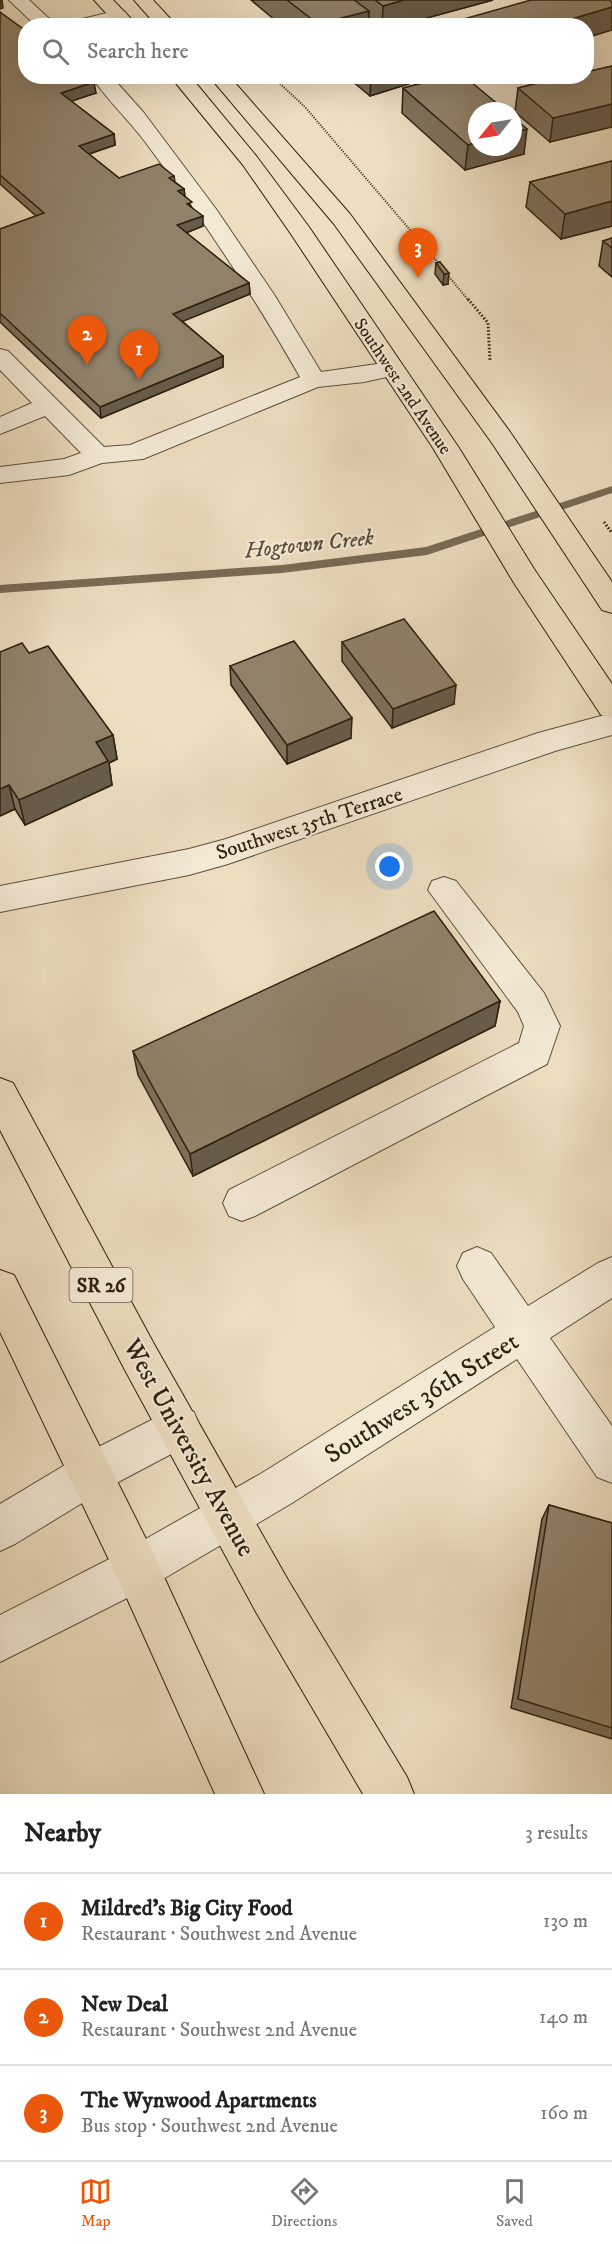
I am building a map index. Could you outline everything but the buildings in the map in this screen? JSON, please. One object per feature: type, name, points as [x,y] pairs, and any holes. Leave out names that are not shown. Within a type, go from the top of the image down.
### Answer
[{"type":"main road","points":[[103,0],[121,18]]},
{"type":"main road","points":[[143,0],[160,18]]},
{"type":"main road","name":"Southwest 2nd Avenue","points":[[186,84],[416,362],[501,438],[612,603]]},
{"type":"main road","name":"Southwest 2nd Avenue","points":[[225,84],[342,219],[416,362],[446,448],[524,576],[612,707]]},
{"type":"main road","name":"West University Avenue","points":[[0,1094],[178,1427],[272,1596],[390,1794]]},
{"type":"main road","points":[[0,1288],[137,1569],[240,1794]]},
{"type":"street","points":[[18,0],[39,18]]},
{"type":"street","points":[[108,84],[120,96],[191,188],[273,307],[314,380]]},
{"type":"street","points":[[2,361],[98,455]]},
{"type":"street","points":[[0,475],[69,467],[98,455],[134,453],[314,380],[364,375],[416,362]]},
{"type":"street","points":[[0,426],[48,405]]},
{"type":"street","name":"Southwest 35th Terrace","points":[[0,899],[189,862],[228,851],[549,741],[612,724]]},
{"type":"street","points":[[243,1203],[534,1053],[542,1026],[532,1003],[444,890]]},
{"type":"street","points":[[477,1266],[612,1462]]},
{"type":"street","name":"Southwest 36th Street","points":[[0,1639],[137,1569],[277,1488],[612,1276]]},
{"type":"street","points":[[0,1529],[90,1474],[178,1427]]},
{"type":"path","points":[[280,84],[340,146],[488,324],[488,343]]},
{"type":"waterway","name":"Hogtown Creek","points":[[0,589],[282,569],[427,551],[612,489]]},
{"type":"place","name":"The Wynwood Apartments","points":[[418,278]]},
{"type":"place","name":"New Deal","points":[[87,365]]},
{"type":"place","name":"Mildred's Big City Food","points":[[139,380]]}]
